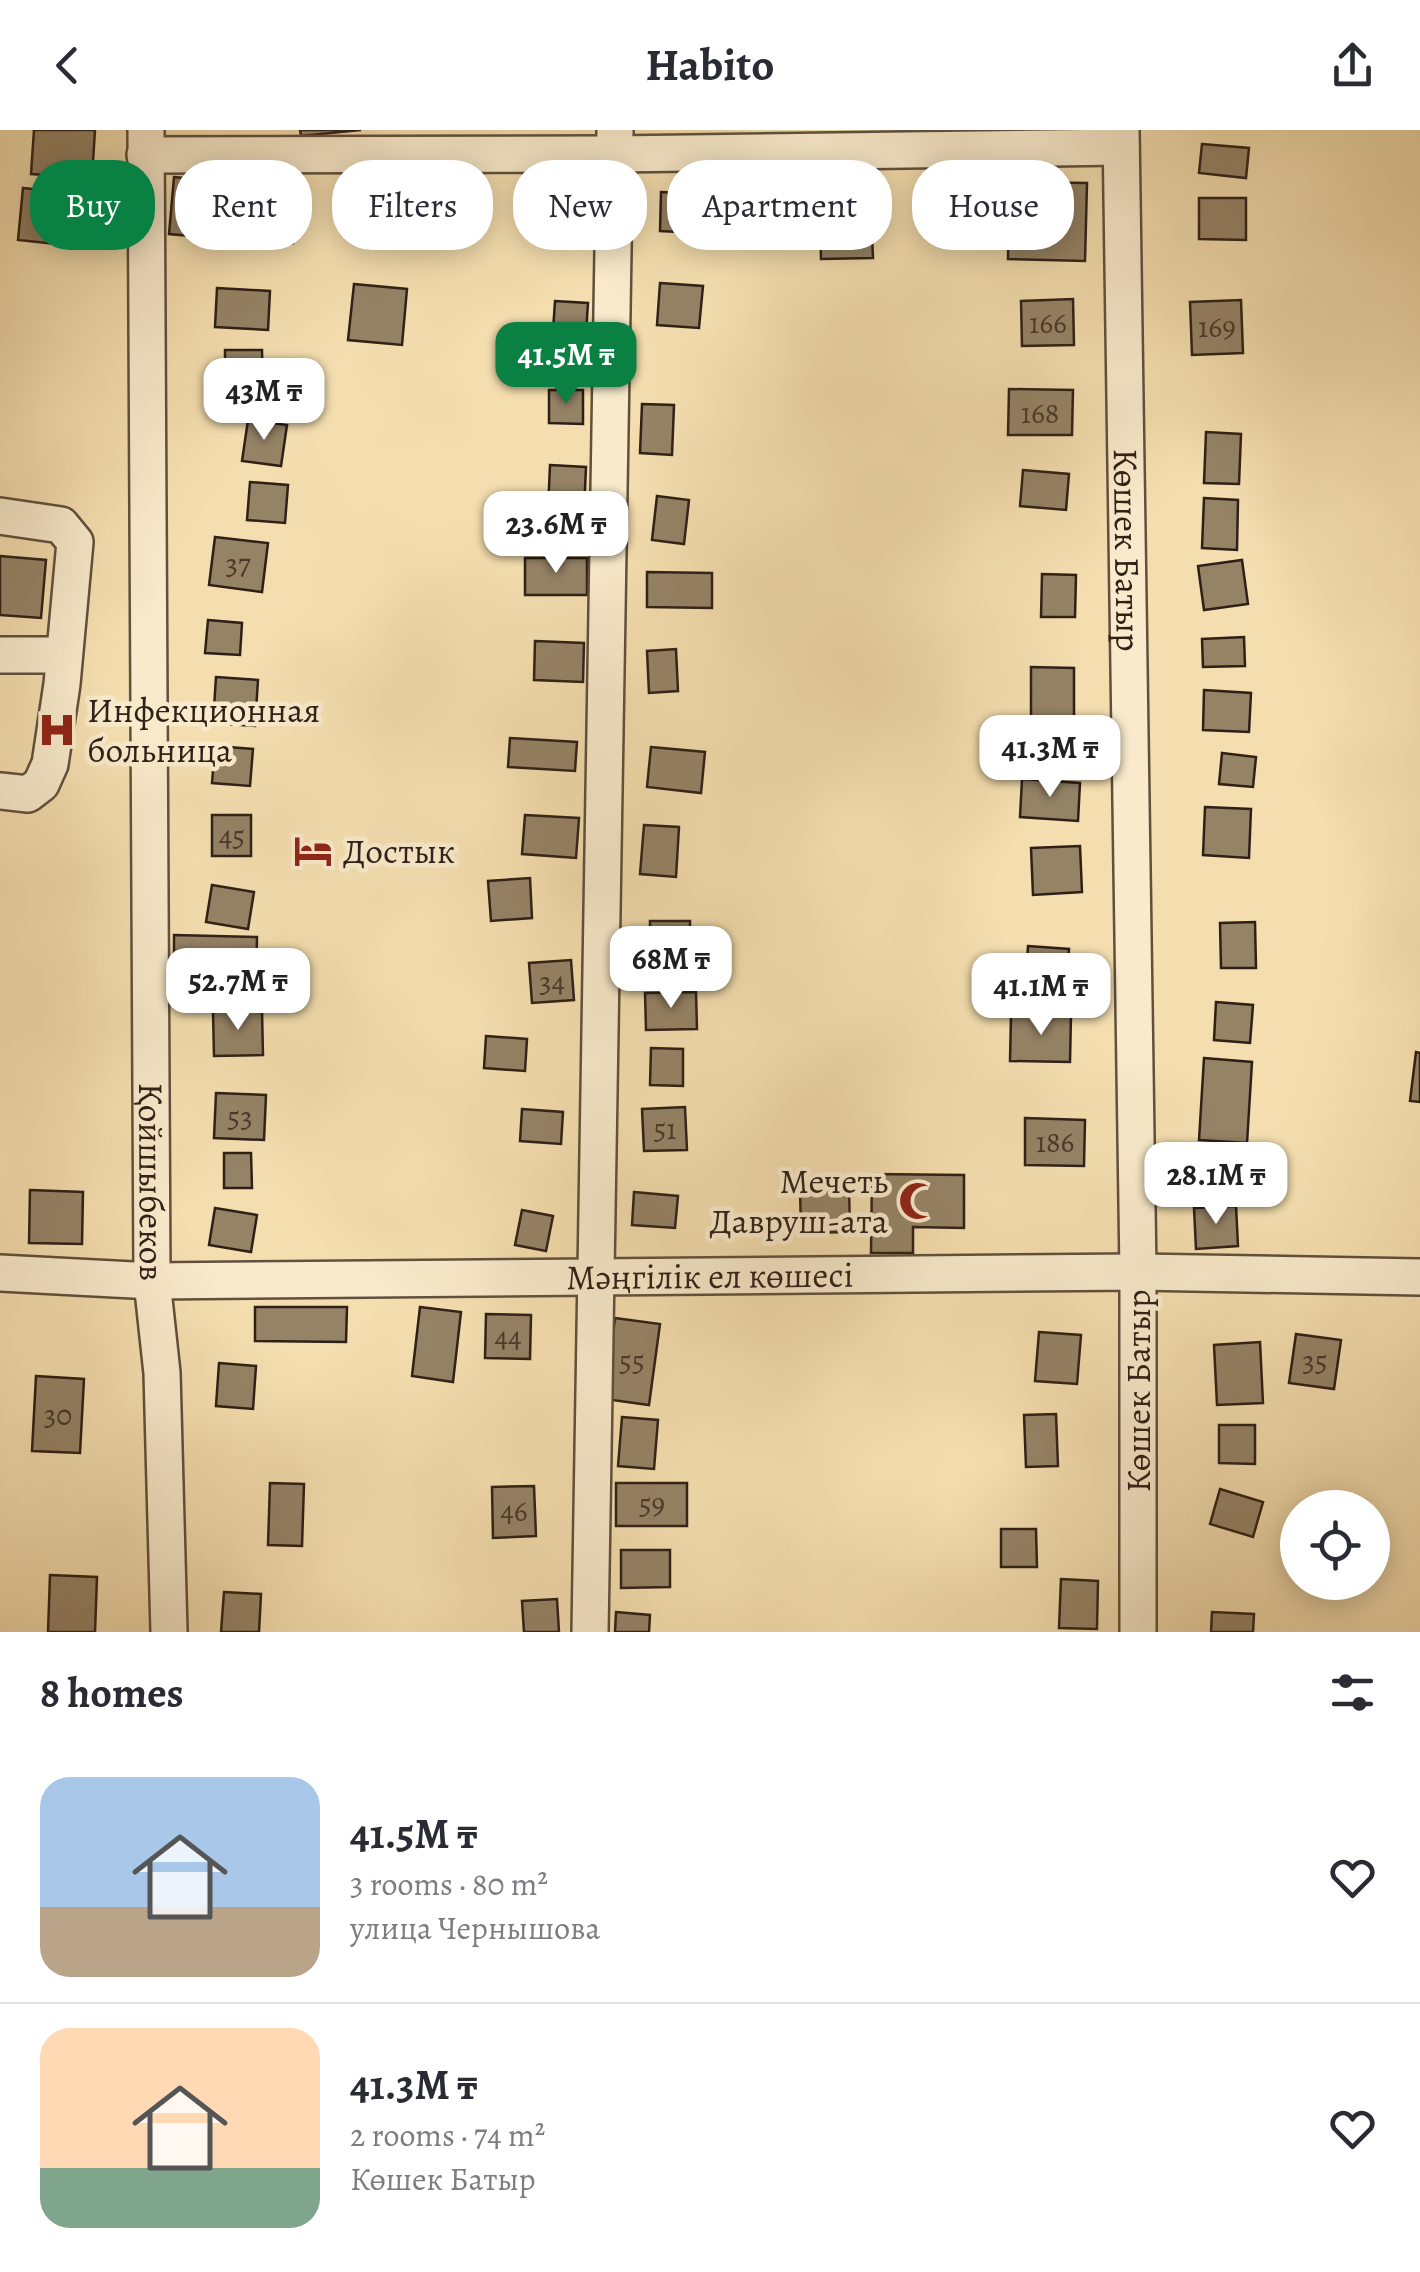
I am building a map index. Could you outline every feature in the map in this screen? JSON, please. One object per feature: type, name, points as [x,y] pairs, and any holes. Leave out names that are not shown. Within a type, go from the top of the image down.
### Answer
[{"type":"street","points":[[146,142],[1121,139]]},
{"type":"street","name":"Көшек Батыр","points":[[1121,139],[1138,1272],[1138,1632]]},
{"type":"street","name":"Қойшыбеков","points":[[146,142],[152,1280],[162,1373],[169,1632]]},
{"type":"street","points":[[590,1632],[614,142]]},
{"type":"street","points":[[0,516],[61,524],[75,542],[50,764],[41,784],[28,794],[0,791]]},
{"type":"street","points":[[0,655],[64,654]]},
{"type":"street","name":"Мәңгілік ел көшесі","points":[[0,1273],[152,1280],[1138,1272],[1420,1277]]},
{"type":"building","points":[[34,130],[95,130],[93,160],[32,160]]},
{"type":"building","points":[[300,130],[361,130],[301,136]]},
{"type":"building","points":[[1202,144],[1249,148],[1246,178],[1199,173]]},
{"type":"building","points":[[174,177],[175,177],[175,235],[169,234]]},
{"type":"building","points":[[1074,183],[1087,183],[1085,261],[1008,259],[1008,250],[1074,250]]},
{"type":"building","points":[[23,188],[30,189],[30,241],[18,240]]},
{"type":"building","points":[[661,192],[667,192],[667,231],[660,231]]},
{"type":"building","points":[[1199,198],[1246,198],[1246,240],[1199,239]]},
{"type":"building","points":[[821,250],[873,250],[873,258],[821,259]]},
{"type":"building","points":[[660,283],[703,286],[699,328],[657,325]]},
{"type":"building","points":[[354,284],[407,289],[402,345],[348,340]]},
{"type":"building","points":[[217,288],[270,291],[268,330],[215,327]]},
{"type":"building","points":[[1073,299],[1074,345],[1022,346],[1021,301]]},
{"type":"building","points":[[1241,300],[1243,353],[1192,355],[1190,302]]},
{"type":"building","points":[[555,301],[588,303],[586,334],[553,331]]},
{"type":"building","points":[[225,350],[262,350],[263,391],[225,392]]},
{"type":"building","points":[[1009,389],[1073,390],[1072,435],[1008,435]]},
{"type":"building","points":[[549,390],[583,390],[583,424],[549,423]]},
{"type":"building","points":[[642,404],[674,405],[672,455],[640,453]]},
{"type":"building","points":[[248,420],[287,425],[281,466],[242,461]]},
{"type":"building","points":[[1206,432],[1241,434],[1239,484],[1204,483]]},
{"type":"building","points":[[550,465],[586,467],[584,511],[548,510]]},
{"type":"building","points":[[1023,470],[1069,474],[1066,510],[1020,506]]},
{"type":"building","points":[[250,482],[288,485],[285,523],[247,520]]},
{"type":"building","points":[[657,496],[689,500],[684,544],[652,540]]},
{"type":"building","points":[[1204,498],[1238,500],[1237,550],[1202,548]]},
{"type":"building","points":[[215,537],[268,543],[262,592],[209,585]]},
{"type":"building","points":[[0,556],[46,560],[41,618],[0,615]]},
{"type":"building","points":[[525,558],[587,558],[587,595],[525,595]]},
{"type":"building","points":[[1242,560],[1248,604],[1204,610],[1198,566]]},
{"type":"building","points":[[647,572],[712,573],[712,608],[647,607]]},
{"type":"building","points":[[1042,574],[1076,575],[1075,617],[1041,617]]},
{"type":"building","points":[[208,620],[242,623],[240,655],[205,653]]},
{"type":"building","points":[[1244,637],[1245,666],[1203,667],[1202,639]]},
{"type":"building","points":[[535,641],[584,643],[583,682],[534,680]]},
{"type":"building","points":[[676,649],[678,691],[649,693],[647,651]]},
{"type":"building","points":[[1031,667],[1074,668],[1074,718],[1031,717]]},
{"type":"building","points":[[216,677],[258,680],[255,726],[213,723]]},
{"type":"building","points":[[1204,690],[1251,693],[1249,732],[1203,730]]},
{"type":"building","points":[[510,738],[577,742],[575,771],[508,767]]},
{"type":"building","points":[[215,746],[253,749],[250,786],[212,783]]},
{"type":"building","points":[[651,747],[705,752],[701,793],[647,787]]},
{"type":"building","points":[[1222,753],[1256,757],[1253,787],[1219,784]]},
{"type":"building","points":[[1022,779],[1080,783],[1078,821],[1020,817]]},
{"type":"building","points":[[1205,807],[1251,809],[1249,858],[1203,855]]},
{"type":"building","points":[[212,815],[251,815],[251,856],[212,856]]},
{"type":"building","points":[[525,815],[579,818],[576,858],[522,854]]},
{"type":"building","points":[[644,825],[679,827],[676,877],[640,874]]},
{"type":"building","points":[[1080,846],[1082,892],[1033,895],[1031,848]]},
{"type":"building","points":[[530,878],[532,918],[491,921],[488,881]]},
{"type":"building","points":[[212,885],[254,892],[248,929],[206,922]]},
{"type":"building","points":[[650,921],[690,921],[690,961],[650,961]]},
{"type":"building","points":[[1255,922],[1256,968],[1221,968],[1220,923]]},
{"type":"building","points":[[174,935],[257,937],[256,988],[174,986]]},
{"type":"building","points":[[1028,946],[1069,949],[1067,981],[1026,978]]},
{"type":"building","points":[[571,960],[574,1000],[532,1003],[529,963]]},
{"type":"building","points":[[696,992],[697,1029],[646,1030],[645,993]]},
{"type":"building","points":[[1216,1002],[1253,1005],[1250,1043],[1214,1040]]},
{"type":"building","points":[[213,1011],[262,1011],[263,1055],[214,1056]]},
{"type":"building","points":[[1011,1015],[1071,1015],[1070,1062],[1010,1061]]},
{"type":"building","points":[[486,1036],[527,1039],[525,1071],[484,1068]]},
{"type":"building","points":[[651,1048],[683,1049],[683,1086],[650,1085]]},
{"type":"building","points":[[1416,1052],[1420,1053],[1420,1102],[1410,1101]]},
{"type":"building","points":[[1204,1058],[1252,1062],[1247,1143],[1199,1140]]},
{"type":"building","points":[[216,1093],[266,1095],[264,1140],[214,1138]]},
{"type":"building","points":[[685,1107],[687,1150],[644,1151],[642,1109]]},
{"type":"building","points":[[522,1109],[563,1112],[561,1144],[520,1141]]},
{"type":"building","points":[[1025,1118],[1085,1120],[1084,1166],[1025,1165]]},
{"type":"building","points":[[224,1153],[251,1153],[252,1188],[224,1188]]},
{"type":"building","name":"Мечеть Давруш-ата","points":[[872,1174],[964,1175],[964,1228],[913,1227],[913,1253],[871,1253]]},
{"type":"building","points":[[849,1187],[850,1232],[801,1233],[800,1188]]},
{"type":"building","points":[[30,1190],[83,1192],[82,1244],[29,1243]]},
{"type":"building","points":[[634,1192],[678,1196],[675,1228],[632,1225]]},
{"type":"building","points":[[1236,1206],[1238,1246],[1196,1249],[1194,1208]]},
{"type":"building","points":[[215,1208],[257,1215],[251,1252],[209,1245]]},
{"type":"building","points":[[522,1210],[553,1216],[546,1251],[515,1245]]},
{"type":"building","points":[[255,1307],[347,1307],[346,1342],[255,1341]]},
{"type":"building","points":[[420,1307],[461,1312],[453,1382],[412,1376]]},
{"type":"building","points":[[486,1314],[531,1315],[530,1359],[485,1358]]},
{"type":"building","points":[[615,1318],[660,1324],[649,1405],[605,1399]]},
{"type":"building","points":[[1039,1332],[1081,1335],[1077,1384],[1035,1381]]},
{"type":"building","points":[[1296,1334],[1341,1340],[1334,1389],[1289,1383]]},
{"type":"building","points":[[1260,1342],[1263,1403],[1217,1405],[1214,1345]]},
{"type":"building","points":[[219,1363],[256,1366],[253,1409],[216,1406]]},
{"type":"building","points":[[36,1376],[84,1379],[80,1453],[32,1451]]},
{"type":"building","points":[[1056,1414],[1058,1466],[1026,1467],[1024,1415]]},
{"type":"building","points":[[622,1417],[658,1420],[654,1469],[618,1466]]},
{"type":"building","points":[[1219,1425],[1255,1425],[1255,1464],[1219,1463]]},
{"type":"building","points":[[270,1483],[304,1484],[302,1546],[268,1545]]},
{"type":"building","points":[[616,1483],[687,1483],[687,1526],[616,1526]]},
{"type":"building","points":[[534,1486],[536,1536],[493,1538],[492,1487]]},
{"type":"building","points":[[1220,1489],[1263,1502],[1253,1537],[1210,1524]]},
{"type":"building","points":[[1001,1529],[1036,1529],[1037,1567],[1001,1567]]},
{"type":"building","points":[[621,1550],[670,1550],[670,1587],[621,1588]]},
{"type":"building","points":[[50,1575],[97,1577],[95,1632],[48,1632]]},
{"type":"building","points":[[1061,1579],[1098,1581],[1097,1629],[1059,1628]]},
{"type":"building","points":[[224,1592],[261,1594],[259,1632],[221,1632]]},
{"type":"building","points":[[557,1599],[559,1632],[524,1632],[522,1601]]},
{"type":"building","points":[[616,1612],[650,1615],[649,1632],[615,1632]]},
{"type":"building","points":[[1212,1612],[1254,1614],[1253,1632],[1211,1632]]},
{"type":"place","name":"Инфекционная больница","points":[[57,730]]},
{"type":"place","name":"Достык","points":[[313,851]]},
{"type":"place","name":"Мечеть Давруш-ата","points":[[918,1201]]}]
